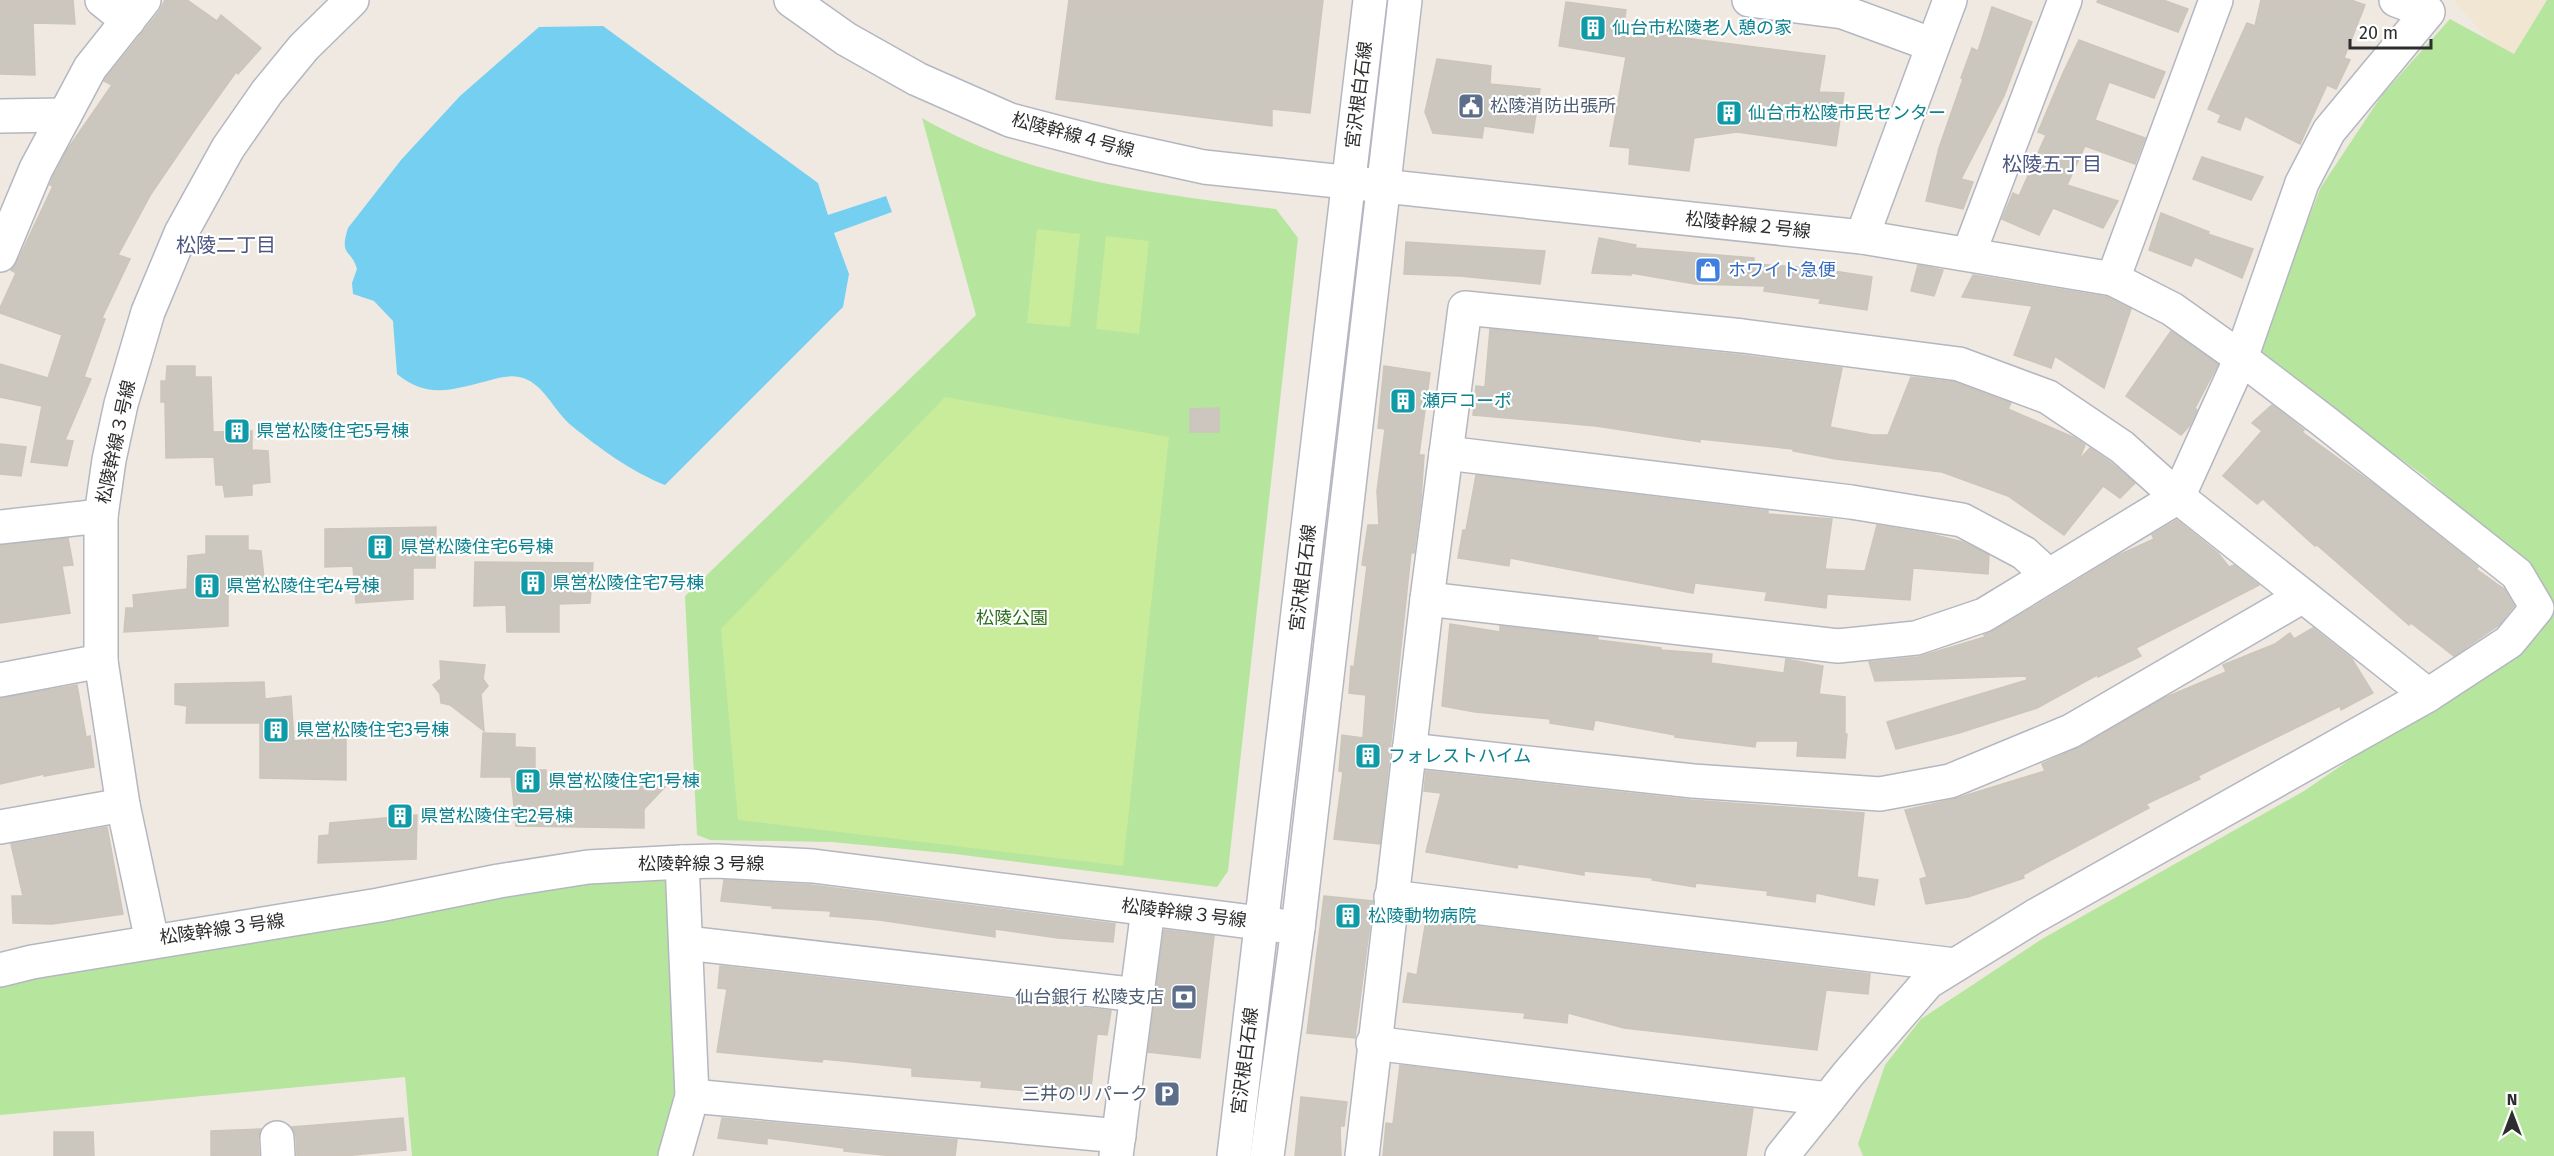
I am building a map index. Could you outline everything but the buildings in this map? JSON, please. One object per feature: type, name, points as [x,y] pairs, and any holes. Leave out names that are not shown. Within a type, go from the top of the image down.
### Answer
[{"type":"street","points":[[0,255],[36,169],[90,68],[136,11],[102,0]]},
{"type":"street","name":"松陵幹線３号線","points":[[352,0],[304,47],[267,92],[228,148],[181,233],[148,312],[121,404],[109,460],[101,516],[101,661],[123,806],[152,941],[367,907],[588,867],[716,861],[813,866],[1298,928]]},
{"type":"street","name":"松陵幹線４号線","points":[[791,0],[846,39],[917,79],[1010,120],[1113,147],[1204,166],[1384,186]]},
{"type":"street","name":"宮沢根白石線","points":[[1234,1156],[1371,0]]},
{"type":"street","points":[[1267,1156],[1298,928],[1405,0]]},
{"type":"street","points":[[1749,0],[1838,5],[1933,45]]},
{"type":"street","points":[[1862,237],[1950,0]]},
{"type":"street","points":[[1970,254],[2065,0]]},
{"type":"street","points":[[2113,279],[2217,0]]},
{"type":"street","points":[[1427,599],[1838,646],[1916,638],[1984,615],[2178,497],[2241,358],[2302,183],[2329,131],[2428,12],[2396,0]]},
{"type":"street","points":[[0,116],[65,115]]},
{"type":"street","name":"松陵幹線２号線","points":[[1384,186],[1862,237],[2113,279],[2172,309],[2241,358],[2517,574],[2537,608],[2509,642],[2428,695]]},
{"type":"street","points":[[1362,1156],[1408,750],[1465,308],[1743,336],[1959,364],[2048,398],[2122,447],[2178,497],[2428,695],[2035,916],[1928,982],[1782,1156]]},
{"type":"street","points":[[1446,453],[1851,502],[1962,520],[2024,553],[2048,575]]},
{"type":"street","points":[[0,527],[101,516]]},
{"type":"street","points":[[1408,750],[1693,781],[1880,794],[1950,781],[2071,731],[2303,596]]},
{"type":"street","points":[[0,680],[101,661]]},
{"type":"street","points":[[0,827],[123,806]]},
{"type":"street","points":[[675,1156],[692,1096],[682,862]]},
{"type":"street","points":[[1391,897],[1955,965]]},
{"type":"street","points":[[692,1096],[1118,1146],[1148,909]]},
{"type":"street","points":[[0,970],[32,962],[152,941]]},
{"type":"street","points":[[686,943],[1138,995]]},
{"type":"street","points":[[0,948],[32,962]]},
{"type":"street","points":[[1373,1043],[1828,1099]]},
{"type":"shaded area","points":[[2454,0],[2554,0],[2554,2],[2510,65]]},
{"type":"green space","points":[[2547,0],[2554,0],[2554,1156],[1863,1156],[1858,1144],[1885,1065],[1921,1019],[2042,939],[2304,791],[2471,677],[2547,599],[2495,539],[2423,475],[2255,354],[2321,187],[2382,95],[2450,19],[2514,54]]},
{"type":"green space","name":"松陵公園","points":[[922,118],[963,139],[1049,170],[1139,190],[1276,209],[1298,238],[1228,871],[1217,887],[955,854],[832,842],[710,840],[697,835],[685,596],[976,315]]},
{"type":"green space","points":[[1037,229],[1080,234],[1070,327],[1027,323]]},
{"type":"green space","points":[[1106,236],[1149,241],[1139,334],[1096,329]]},
{"type":"green space","points":[[945,397],[1169,437],[1123,866],[738,820],[721,629]]},
{"type":"green space","points":[[682,862],[692,1096],[659,1156],[412,1156],[405,1077],[0,1115],[0,966]]},
{"type":"water","points":[[603,26],[818,183],[828,215],[886,196],[892,212],[834,233],[849,274],[843,307],[665,485],[616,459],[593,443],[566,420],[535,384],[527,380],[507,377],[451,389],[430,390],[408,382],[397,374],[393,321],[374,301],[353,294],[352,283],[357,269],[345,248],[348,228],[401,160],[460,96],[539,27]]},
{"type":"place","name":"仙台市松陵老人憩の家","points":[[1593,28]]},
{"type":"place","name":"松陵消防出張所","points":[[1471,106]]},
{"type":"place","name":"仙台市松陵市民センター","points":[[1729,113]]},
{"type":"place","name":"ホワイト急便","points":[[1708,270]]},
{"type":"place","name":"瀬戸コーポ","points":[[1403,401]]},
{"type":"place","name":"県営松陵住宅5号棟","points":[[237,431]]},
{"type":"place","name":"県営松陵住宅6号棟","points":[[380,547]]},
{"type":"place","name":"県営松陵住宅7号棟","points":[[533,583]]},
{"type":"place","name":"県営松陵住宅4号棟","points":[[207,586]]},
{"type":"place","name":"県営松陵住宅3号棟","points":[[276,730]]},
{"type":"place","name":"フォレストハイム","points":[[1368,756]]},
{"type":"place","name":"県営松陵住宅1号棟","points":[[528,781]]},
{"type":"place","name":"県営松陵住宅2号棟","points":[[400,816]]},
{"type":"place","name":"松陵動物病院","points":[[1348,916]]},
{"type":"place","name":"仙台銀行 松陵支店","points":[[1184,997]]},
{"type":"place","name":"三井のリパーク","points":[[1167,1094]]},
{"type":"district","name":"松陵五丁目","points":[[2052,164]]},
{"type":"district","name":"松陵二丁目","points":[[226,245]]}]
